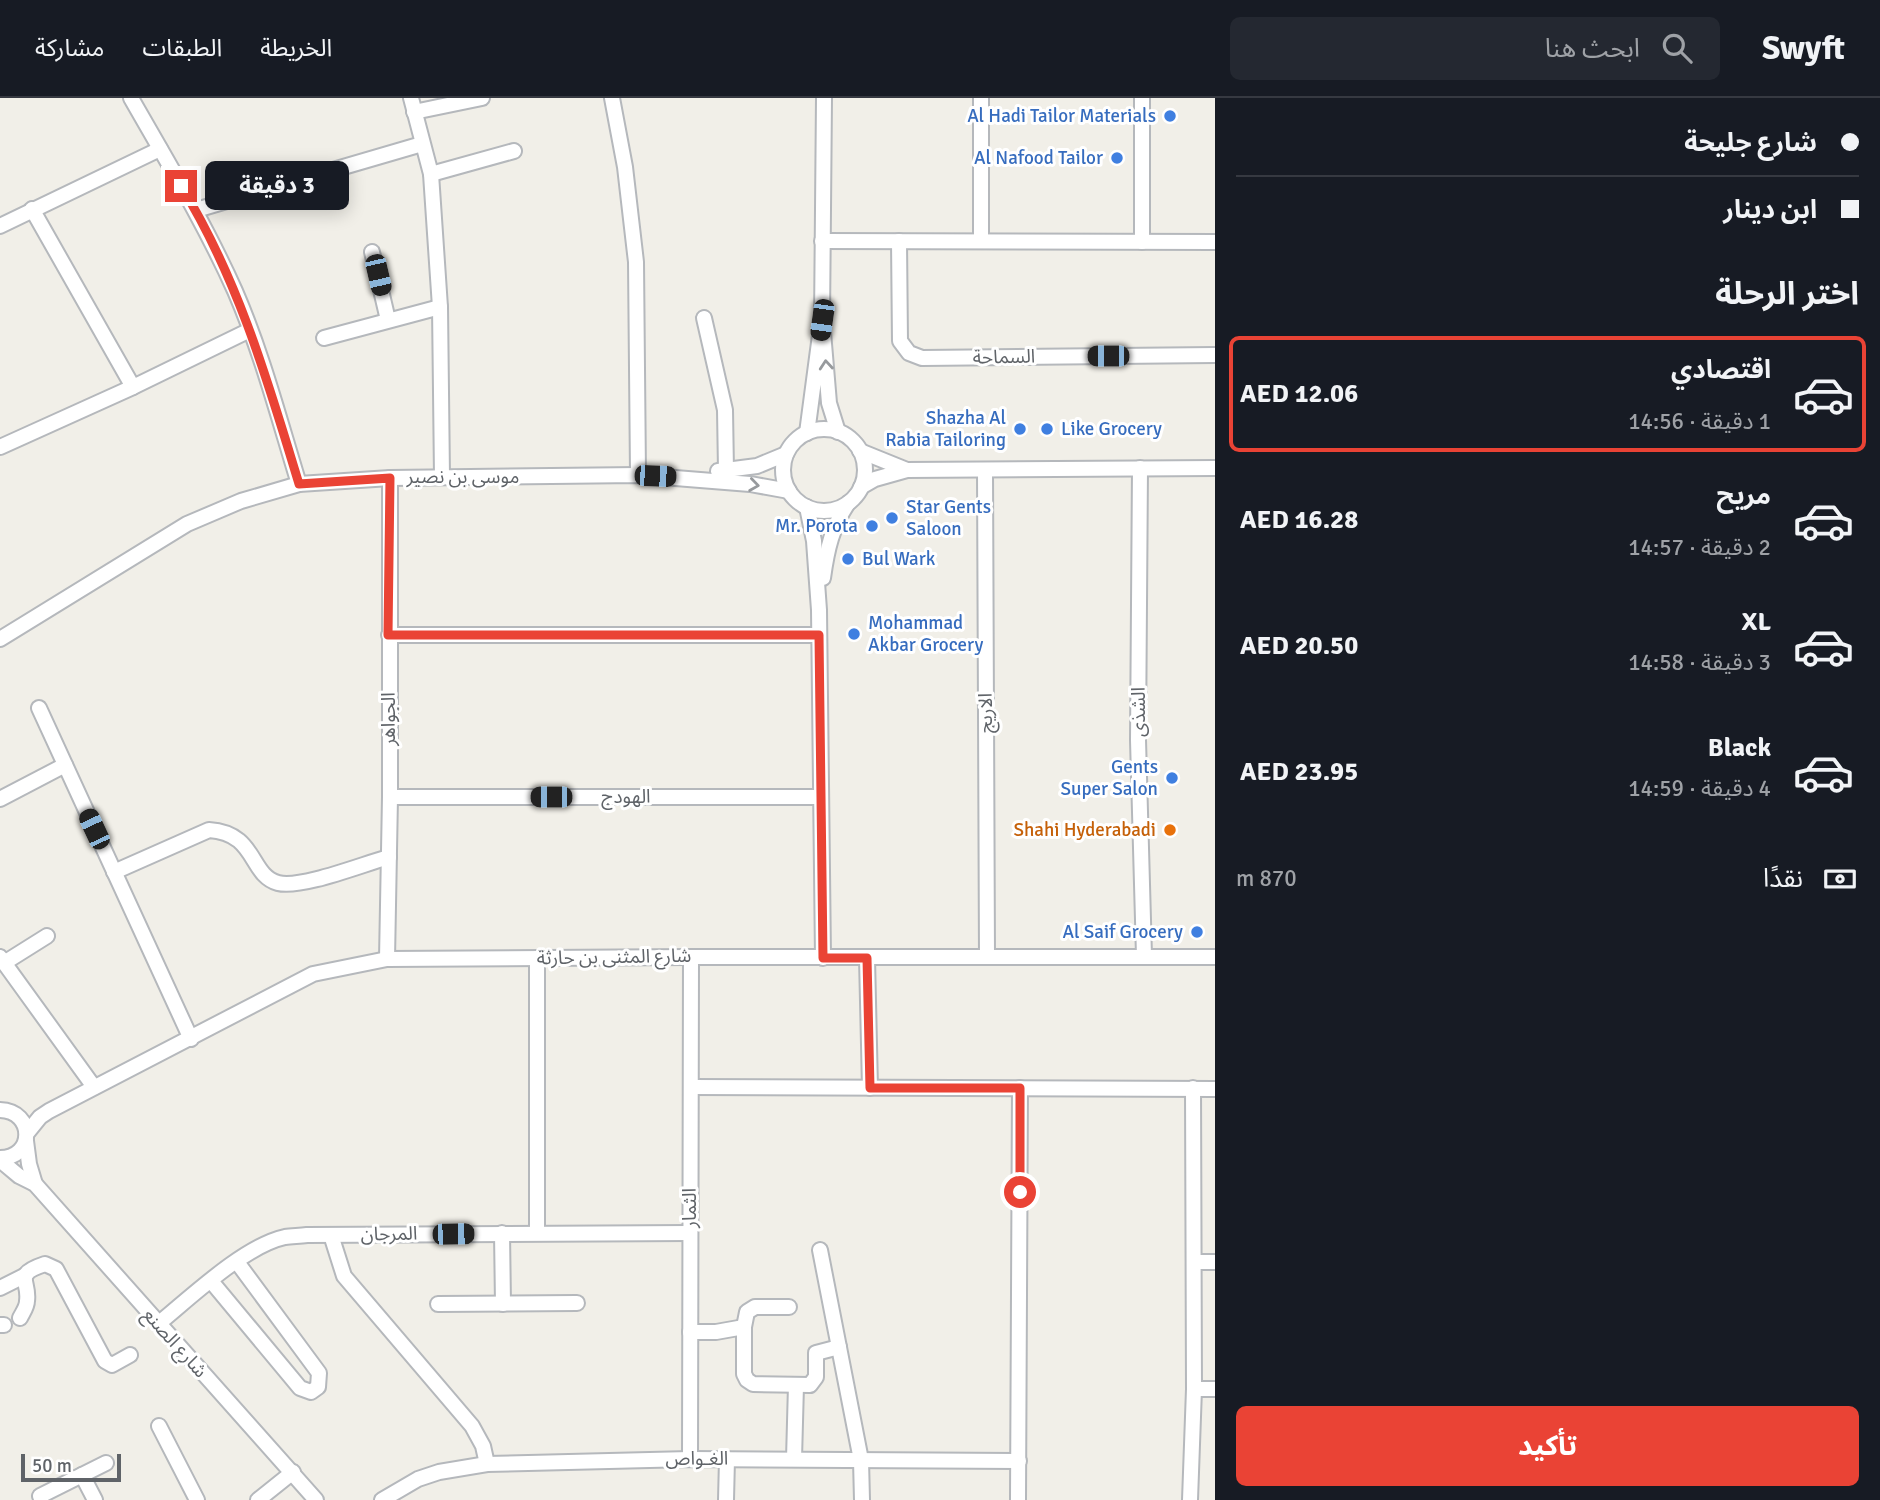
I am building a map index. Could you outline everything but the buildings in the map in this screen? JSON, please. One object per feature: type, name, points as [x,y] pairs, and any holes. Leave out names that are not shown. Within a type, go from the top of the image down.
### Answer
[{"type":"street","points":[[131,98],[196,210],[234,290],[250,330],[299,484]]},
{"type":"street","points":[[442,477],[440,307],[431,174],[412,105],[482,98]]},
{"type":"street","points":[[612,98],[625,167],[636,262],[638,475]]},
{"type":"street","points":[[824,98],[822,320],[829,403],[838,432]]},
{"type":"street","points":[[981,98],[981,241]]},
{"type":"street","points":[[1142,98],[1142,242]]},
{"type":"street","points":[[196,210],[422,144]]},
{"type":"street","points":[[1,224],[160,149]]},
{"type":"street","points":[[431,174],[514,150]]},
{"type":"street","points":[[32,209],[133,387]]},
{"type":"street","points":[[822,241],[1215,242]]},
{"type":"street","name":"السماحة","points":[[899,241],[900,341],[909,353],[922,358],[1215,355]]},
{"type":"street","points":[[372,252],[388,320]]},
{"type":"street","points":[[324,338],[440,307]]},
{"type":"street","points":[[704,318],[725,410],[726,471]]},
{"type":"street","points":[[807,433],[822,320]]},
{"type":"street","points":[[0,447],[250,330]]},
{"type":"street","points":[[848,503],[828,510],[807,507],[789,491],[783,466],[786,454],[798,438],[807,433],[828,429],[854,443],[860,451],[864,475],[861,487]]},
{"type":"street","points":[[860,451],[907,470]]},
{"type":"street","name":"موسى بن نصير","points":[[671,476],[757,466],[786,454]]},
{"type":"street","name":"الشذى","points":[[1140,468],[1138,740],[1144,956]]},
{"type":"street","points":[[819,610],[829,543],[837,520],[861,487],[875,479],[907,470],[1215,468]]},
{"type":"street","name":"الاريج","points":[[985,470],[987,957]]},
{"type":"street","name":"موسى بن نصير","points":[[0,639],[187,524],[241,501],[299,484],[390,478],[638,475],[750,484],[789,491]]},
{"type":"street","name":"الجواهر","points":[[387,959],[390,478]]},
{"type":"street","points":[[807,507],[814,541],[819,610],[823,958]]},
{"type":"street","points":[[388,635],[819,635]]},
{"type":"street","points":[[39,708],[191,1039]]},
{"type":"street","points":[[0,799],[65,765]]},
{"type":"street","name":"الهودج","points":[[390,797],[820,797]]},
{"type":"street","points":[[114,872],[209,830],[222,831],[236,837],[264,874],[277,883],[298,884],[388,857]]},
{"type":"street","points":[[47,936],[2,960],[94,1087]]},
{"type":"street","name":"الثمار","points":[[690,1459],[691,957]]},
{"type":"street","name":"شارع المثنى بن حارثة","points":[[0,1159],[18,1153],[40,1117],[94,1087],[313,974],[387,959],[1215,957]]},
{"type":"street","points":[[537,958],[537,1233]]},
{"type":"street","points":[[867,958],[870,1088]]},
{"type":"street","points":[[691,1087],[1215,1088]]},
{"type":"street","points":[[1017,1500],[1020,1088]]},
{"type":"street","points":[[1190,1500],[1194,1389],[1193,1088]]},
{"type":"street","points":[[3,1110],[22,1119],[26,1137]]},
{"type":"street","name":"شارع المثنى بن حارثة","points":[[3,1110],[23,1113],[48,1111]]},
{"type":"street","name":"شارع الصنع","points":[[26,1137],[29,1164],[36,1184],[316,1500]]},
{"type":"street","name":"شارع الصنع","points":[[0,1159],[19,1176],[36,1184]]},
{"type":"street","points":[[502,1233],[503,1304]]},
{"type":"street","name":"المرجان","points":[[158,1324],[211,1280],[257,1248],[283,1237],[690,1233]]},
{"type":"street","points":[[331,1235],[344,1276],[472,1426],[483,1446],[487,1464]]},
{"type":"street","points":[[820,1250],[862,1460],[862,1500]]},
{"type":"street","points":[[211,1280],[300,1388],[311,1392],[318,1387],[319,1373],[237,1262]]},
{"type":"street","points":[[1194,1262],[1215,1262]]},
{"type":"street","points":[[0,1288],[26,1275],[31,1269],[45,1264],[56,1269],[105,1361],[112,1365],[130,1355]]},
{"type":"street","points":[[20,1318],[27,1304],[28,1296],[24,1286],[26,1275]]},
{"type":"street","points":[[438,1304],[577,1303]]},
{"type":"street","points":[[789,1307],[759,1306],[750,1308],[745,1315],[744,1374],[747,1380],[753,1384],[810,1385],[815,1380],[816,1353],[839,1346]]},
{"type":"street","points":[[690,1332],[744,1328]]},
{"type":"street","points":[[794,1459],[796,1385]]},
{"type":"street","points":[[1194,1389],[1215,1389]]},
{"type":"street","points":[[159,1426],[197,1500]]},
{"type":"street","name":"الغـواص","points":[[382,1500],[418,1479],[439,1472],[487,1464],[690,1459],[1019,1461]]},
{"type":"street","points":[[726,1500],[727,1459]]},
{"type":"street","points":[[40,1496],[106,1463]]},
{"type":"street","points":[[258,1500],[293,1472]]},
{"type":"street","points":[[82,1475],[94,1500]]},
{"type":"place","name":"Al Hadi Tailor Materials","points":[[1170,116]]},
{"type":"place","name":"Al Nafood Tailor","points":[[1117,158]]},
{"type":"place","name":"Shazha Al Rabia Tailoring","points":[[1020,429]]},
{"type":"place","name":"Like Grocery","points":[[1047,429]]},
{"type":"place","name":"Star Gents Saloon","points":[[892,518]]},
{"type":"place","name":"Mr. Porota","points":[[872,526]]},
{"type":"place","name":"Bul Wark","points":[[848,559]]},
{"type":"place","name":"Mohammad Akbar Grocery","points":[[854,634]]},
{"type":"place","name":"Gents Super Salon","points":[[1172,778]]},
{"type":"place","name":"Shahi Hyderabadi","points":[[1170,830]]},
{"type":"place","name":"Al Saif Grocery","points":[[1197,932]]},
{"type":"route","points":[[181,186],[196,210],[244,313],[299,484],[390,478],[388,635],[819,635],[823,958],[867,958],[870,1088],[1020,1088],[1020,1192]]}]
